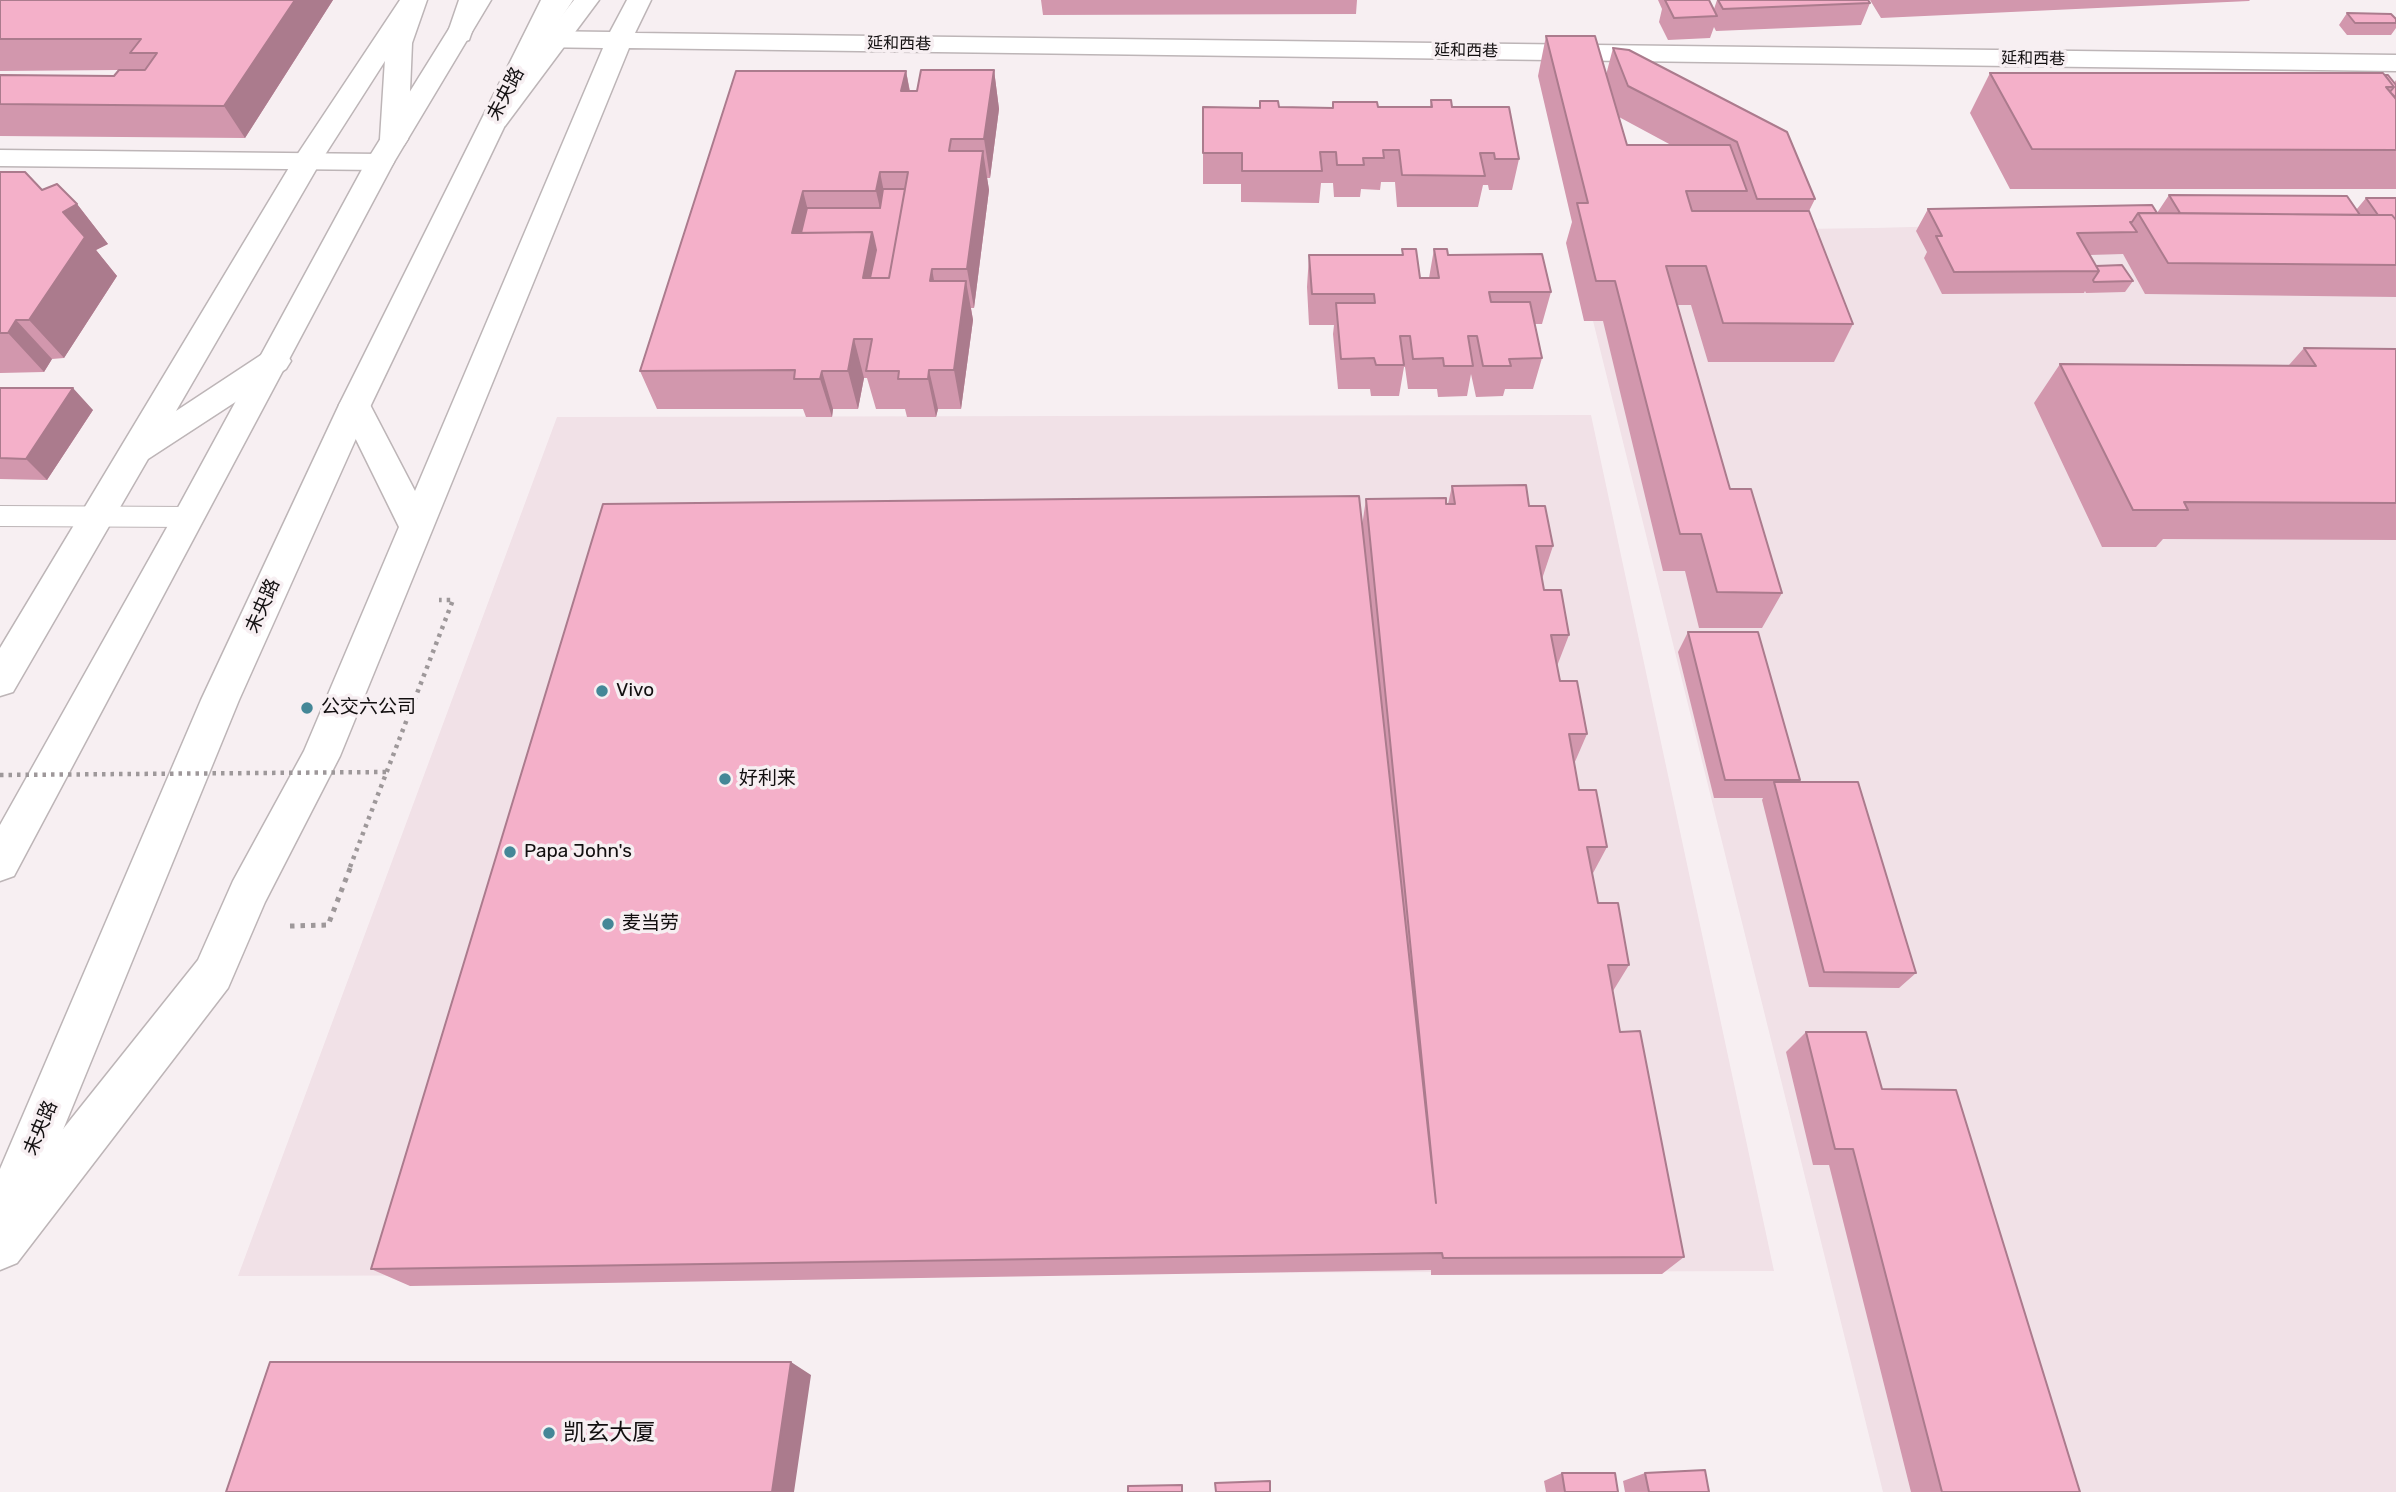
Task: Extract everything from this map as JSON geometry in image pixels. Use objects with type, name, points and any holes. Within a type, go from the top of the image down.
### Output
[{"type":"main road","points":[[387,150],[399,43],[413,0]]},
{"type":"main road","points":[[0,681],[307,161],[413,0]]},
{"type":"main road","points":[[460,35],[471,0]]},
{"type":"main road","points":[[0,863],[275,361],[387,150],[460,35],[479,0]]},
{"type":"main road","name":"未央路","points":[[0,1225],[220,700],[355,405],[488,130],[546,40],[553,0]]},
{"type":"main road","points":[[546,40],[562,0]]},
{"type":"main road","points":[[546,40],[587,0]]},
{"type":"main road","points":[[0,1246],[213,974],[248,894],[321,756],[619,40],[639,0]]},
{"type":"main road","name":"延和西巷","points":[[546,40],[2396,63]]},
{"type":"main road","points":[[0,158],[307,161],[387,150]]},
{"type":"main road","points":[[135,454],[275,361]]},
{"type":"main road","points":[[355,405],[416,527]]},
{"type":"lane","points":[[0,516],[190,517]]},
{"type":"path","points":[[328,925],[453,600]]},
{"type":"path","points":[[0,775],[387,772]]},
{"type":"shaded area","points":[[2396,214],[2396,1492],[1883,1492],[1571,232],[1874,228]]},
{"type":"shaded area","points":[[1591,415],[1774,1271],[238,1276],[557,417]]},
{"type":"building","points":[[0,0],[295,0],[224,106],[0,104],[0,75],[114,76],[119,70],[145,70],[157,53],[130,53],[141,39],[0,39]]},
{"type":"building","points":[[1665,0],[1709,0],[1717,16],[1674,18]]},
{"type":"building","points":[[1718,0],[1868,0],[1870,3],[1723,9]]},
{"type":"building","points":[[2347,13],[2391,14],[2396,23],[2355,23]]},
{"type":"building","points":[[1546,36],[1595,36],[1627,145],[1730,145],[1747,191],[1686,191],[1692,211],[1809,211],[1853,324],[1723,323],[1706,266],[1666,266],[1730,489],[1751,489],[1782,593],[1717,592],[1701,534],[1680,534],[1615,281],[1596,281],[1577,203],[1588,203]]},
{"type":"building","points":[[1613,48],[1629,50],[1787,132],[1815,199],[1757,199],[1737,142],[1628,86]]},
{"type":"building","points":[[921,70],[994,70],[984,139],[951,139],[949,151],[983,151],[967,269],[932,269],[930,281],[966,281],[954,370],[929,370],[928,379],[898,379],[899,371],[866,371],[872,339],[854,339],[848,371],[822,371],[820,379],[794,379],[795,370],[640,371],[736,71],[906,71],[901,91],[917,91]],"holes":[[[880,172],[908,172],[889,278],[863,278],[872,232],[792,233],[803,191],[876,191]]]},
{"type":"building","points":[[1990,73],[2383,73],[2394,87],[2386,87],[2396,99],[2396,150],[2032,149]]},
{"type":"building","points":[[2385,75],[2396,85],[2396,98],[2390,92],[2394,87]]},
{"type":"building","points":[[1431,100],[1451,100],[1452,107],[1509,107],[1519,159],[1495,159],[1494,153],[1480,153],[1485,176],[1402,175],[1399,150],[1383,150],[1384,158],[1363,158],[1364,165],[1337,165],[1336,152],[1320,152],[1322,171],[1242,171],[1242,153],[1203,153],[1203,107],[1260,108],[1260,101],[1278,101],[1279,107],[1333,108],[1333,102],[1377,102],[1378,107],[1432,107]]},
{"type":"building","points":[[0,172],[25,172],[42,190],[57,184],[77,204],[63,212],[85,237],[29,320],[16,320],[8,333],[0,333]]},
{"type":"building","points":[[883,189],[905,189],[889,278],[870,278],[876,250],[872,232],[801,233],[807,208],[880,208]]},
{"type":"building","points":[[2169,195],[2347,196],[2360,215],[2180,213]]},
{"type":"building","points":[[2366,198],[2396,198],[2396,220],[2392,215],[2378,215]]},
{"type":"building","points":[[2152,205],[2157,213],[2138,213],[2130,222],[2137,232],[2077,233],[2099,271],[1954,272],[1936,236],[1942,236],[1928,209]]},
{"type":"building","points":[[2138,213],[2392,215],[2396,220],[2396,265],[2168,263]]},
{"type":"building","points":[[1402,249],[1416,249],[1420,278],[1439,278],[1434,249],[1447,249],[1448,255],[1542,254],[1551,292],[1489,292],[1491,302],[1530,302],[1542,358],[1509,359],[1511,366],[1483,366],[1477,336],[1468,336],[1473,366],[1444,366],[1443,358],[1413,359],[1410,336],[1400,336],[1404,365],[1376,365],[1374,358],[1341,359],[1336,303],[1375,303],[1374,294],[1312,294],[1309,255],[1403,255]]},
{"type":"building","points":[[2122,265],[2133,281],[2094,282],[2099,271],[2096,266]]},
{"type":"building","points":[[2304,348],[2396,349],[2396,503],[2184,502],[2188,510],[2133,510],[2060,364],[2316,366]]},
{"type":"building","points":[[0,388],[73,388],[26,459],[0,458]]},
{"type":"building","points":[[1526,485],[1529,506],[1545,506],[1553,546],[1536,546],[1544,590],[1561,590],[1569,635],[1551,635],[1560,681],[1577,681],[1587,734],[1569,734],[1579,790],[1596,790],[1607,847],[1587,847],[1598,903],[1618,903],[1629,965],[1608,965],[1620,1032],[1640,1031],[1684,1257],[1443,1258],[1442,1253],[371,1269],[603,504],[1359,496],[1436,1203],[1366,499],[1446,498],[1446,504],[1455,504],[1452,486]]},
{"type":"building","points":[[1688,632],[1758,632],[1800,780],[1725,780]]},
{"type":"building","points":[[1774,782],[1858,782],[1916,973],[1824,972]]},
{"type":"building","points":[[1806,1032],[1866,1032],[1882,1089],[1956,1090],[2080,1492],[1942,1492],[1853,1149],[1835,1149]]},
{"type":"building","name":"凯玄大厦","points":[[270,1362],[791,1362],[772,1492],[226,1492]]},
{"type":"building","points":[[1705,1470],[1709,1492],[1649,1492],[1645,1473]]},
{"type":"building","points":[[1562,1473],[1615,1473],[1618,1492],[1565,1492]]},
{"type":"building","points":[[1270,1481],[1270,1492],[1216,1492],[1215,1483]]},
{"type":"building","points":[[1182,1485],[1182,1492],[1128,1492],[1128,1486]]},
{"type":"place","name":"Vivo","points":[[602,691]]},
{"type":"place","name":"公交六公司","points":[[307,708]]},
{"type":"place","name":"好利来","points":[[725,779]]},
{"type":"place","name":"Papa John's","points":[[510,852]]},
{"type":"place","name":"麦当劳","points":[[608,924]]},
{"type":"place","name":"凯玄大厦","points":[[549,1433]]}]
